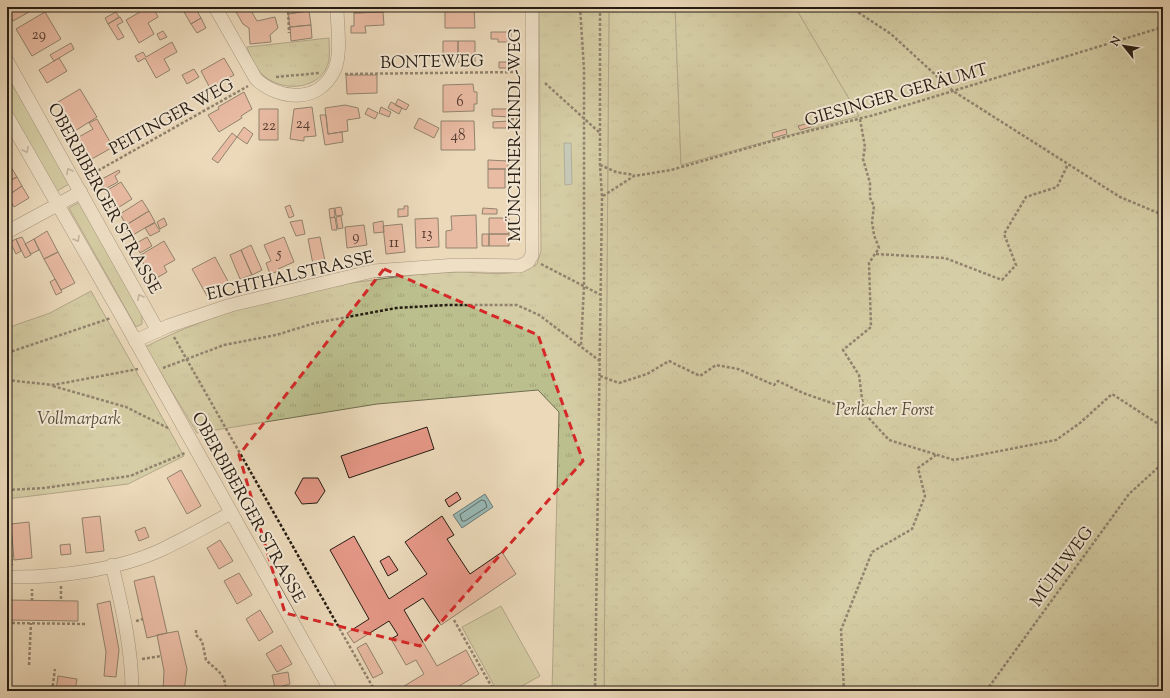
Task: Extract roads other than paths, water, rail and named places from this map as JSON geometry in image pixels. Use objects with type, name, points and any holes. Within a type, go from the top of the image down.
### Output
[{"type":"street","points":[[215,7],[256,79],[264,87],[278,94],[307,95],[319,88],[334,71],[338,58],[337,7]]},
{"type":"street","name":"MÜNCHNER-KINDL-WEG","points":[[529,260],[532,255],[532,7]]},
{"type":"street","name":"OBERBIBERGER STRASSE","points":[[7,62],[78,187],[163,328]]},
{"type":"street","name":"OBERBIBERGER STRASSE","points":[[7,116],[121,315],[331,691]]},
{"type":"street","points":[[7,232],[58,205],[78,187]]},
{"type":"street","name":"EICHTHALSTRASSE","points":[[163,328],[231,305],[373,271],[457,266],[520,266],[529,260]]},
{"type":"street","points":[[135,341],[163,328]]},
{"type":"street","points":[[10,577],[61,574],[112,565],[163,549],[231,513]]},
{"type":"street","points":[[112,565],[125,619],[131,662],[132,691]]},
{"type":"water","points":[[564,143],[571,143],[572,184],[565,185]]},
{"type":"water","points":[[485,494],[493,507],[462,528],[453,515]]},
{"type":"park label","name":"Perlacher Forst","points":[[885,409]]},
{"type":"park label","name":"Vollmarpark","points":[[79,418]]}]
